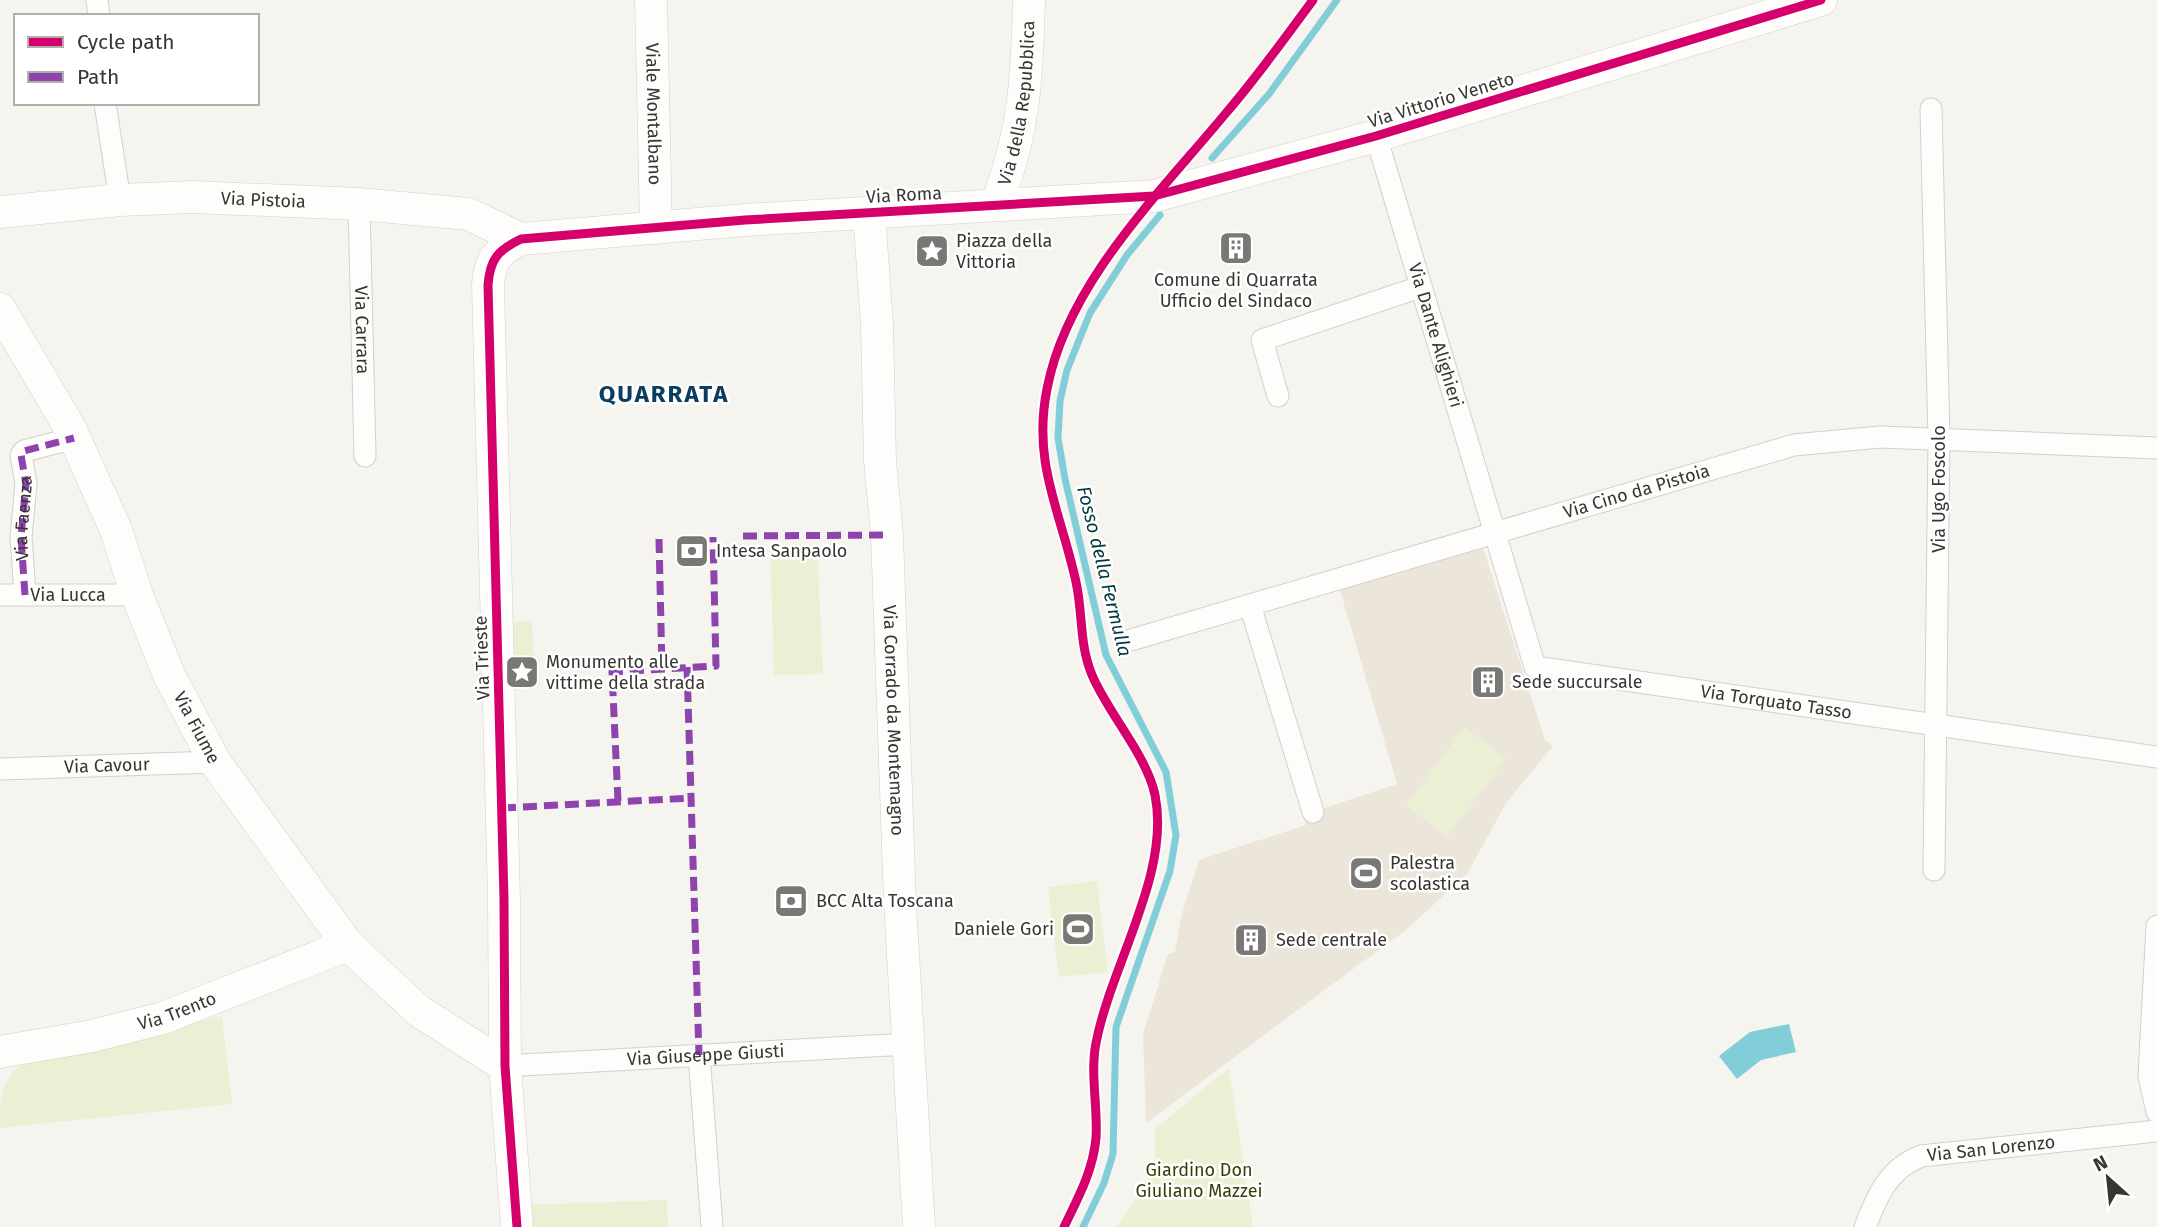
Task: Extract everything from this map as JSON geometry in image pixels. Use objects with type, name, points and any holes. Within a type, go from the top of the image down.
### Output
[{"type":"street","name":"Viale Montalbano","points":[[651,0],[656,228]]},
{"type":"street","name":"Via della Repubblica","points":[[996,205],[1016,149],[1027,88],[1029,0]]},
{"type":"street","name":"Via Vittorio Veneto","points":[[1154,196],[1376,136],[1736,13],[1821,0]]},
{"type":"street","points":[[105,105],[120,200]]},
{"type":"street","name":"Via Ugo Foscolo","points":[[1931,109],[1939,438],[1938,725],[1934,870]]},
{"type":"street","name":"Via Dante Alighieri","points":[[1376,136],[1494,534]]},
{"type":"street","name":"Via Roma","points":[[656,228],[1154,196]]},
{"type":"street","name":"Via Pistoia","points":[[0,212],[120,200],[193,197],[359,204],[468,214],[521,239]]},
{"type":"street","name":"Via Carrara","points":[[359,204],[365,456]]},
{"type":"street","name":"Via Corrado da Montemagno","points":[[869,213],[877,325],[880,460],[887,535],[900,903],[919,1227]]},
{"type":"street","points":[[521,239],[656,228]]},
{"type":"street","name":"Via Trieste","points":[[517,1227],[505,1066],[504,899],[488,285],[489,270],[496,255],[521,239]]},
{"type":"street","points":[[1278,396],[1262,340],[1420,287]]},
{"type":"street","name":"Via Fiume","points":[[0,309],[74,438],[116,530],[137,595],[170,675],[215,762],[348,945],[419,1011],[505,1066]]},
{"type":"street","name":"Via Faenza","points":[[25,595],[21,537],[26,484],[21,455],[24,451],[74,438]]},
{"type":"street","name":"Via Cino da Pistoia","points":[[1131,640],[1794,444],[1880,438],[1939,438],[2157,448]]},
{"type":"street","name":"Via Torquato Tasso","points":[[1494,534],[1535,667],[2157,757]]},
{"type":"street","name":"Via Lucca","points":[[0,595],[137,595]]},
{"type":"street","points":[[1250,605],[1313,812]]},
{"type":"street","name":"Via Cavour","points":[[0,769],[215,762]]},
{"type":"street","points":[[2157,926],[2156,989],[2149,1076],[2157,1112]]},
{"type":"street","name":"Via Trento","points":[[0,1052],[92,1036],[163,1018],[348,945]]},
{"type":"street","name":"Via Giuseppe Giusti","points":[[505,1066],[908,1044]]},
{"type":"street","points":[[699,1055],[712,1227]]},
{"type":"street","name":"Via San Lorenzo","points":[[1865,1227],[1890,1176],[1903,1163],[1921,1157],[2157,1131]]},
{"type":"shaded area","points":[[1482,545],[1545,740],[1553,746],[1506,803],[1467,874],[1407,929],[1146,1123],[1143,1034],[1168,954],[1175,952],[1181,917],[1199,860],[1306,825],[1303,815],[1397,784],[1339,587]]},
{"type":"green space","points":[[817,544],[823,674],[774,675],[770,545]]},
{"type":"green space","points":[[532,621],[535,688],[512,690],[509,622]]},
{"type":"green space","points":[[1465,727],[1506,759],[1447,837],[1406,805]]},
{"type":"green space","name":"Daniele Gori","points":[[1097,881],[1108,972],[1059,977],[1048,887]]},
{"type":"green space","points":[[222,1016],[232,1104],[0,1128],[3,1091],[15,1070],[23,1063]]},
{"type":"green space","name":"Giardino Don Giuliano Mazzei","points":[[1229,1068],[1253,1227],[1117,1227],[1155,1170],[1155,1129]]},
{"type":"green space","points":[[667,1200],[668,1227],[522,1227],[521,1205]]},
{"type":"water","points":[[1789,1024],[1796,1052],[1761,1060],[1737,1079],[1719,1056],[1750,1032]]},
{"type":"waterway","name":"Fosso della Fermulla","points":[[1212,158],[1269,94],[1337,0]]},
{"type":"waterway","name":"Fosso della Fermulla","points":[[1083,1227],[1104,1183],[1113,1154],[1116,1027],[1170,871],[1176,835],[1166,772],[1106,655],[1065,479],[1058,438],[1060,401],[1067,370],[1090,313],[1127,255],[1160,215]]},
{"type":"marked path","points":[[25,595],[21,537],[26,484],[21,455],[24,451],[74,438]]},
{"type":"marked path","points":[[743,536],[887,535]]},
{"type":"marked path","points":[[618,801],[612,672],[716,666],[713,537]]},
{"type":"marked path","points":[[659,539],[662,669]]},
{"type":"marked path","points":[[687,667],[699,1055]]},
{"type":"marked path","points":[[502,808],[691,798]]},
{"type":"cycle path","points":[[1064,1227],[1092,1162],[1096,1138],[1096,1043],[1103,1013],[1147,887],[1155,856],[1158,825],[1151,780],[1099,689],[1088,663],[1076,582],[1046,465],[1043,416],[1047,389],[1058,350],[1074,312],[1095,276],[1119,241],[1249,86],[1313,0]]},
{"type":"cycle path","points":[[517,1227],[505,1066],[504,899],[488,285],[493,262],[506,247],[521,239],[745,220],[1154,196],[1376,136],[1821,0]]},
{"type":"place","name":"Comune di Quarrata Ufficio del Sindaco","points":[[1236,248]]},
{"type":"place","name":"Piazza della Vittoria","points":[[932,251]]},
{"type":"place","name":"Intesa Sanpaolo","points":[[692,551]]},
{"type":"place","name":"Monumento alle vittime della strada","points":[[522,672]]},
{"type":"place","name":"Sede succursale","points":[[1488,682]]},
{"type":"place","name":"Palestra scolastica","points":[[1366,873]]},
{"type":"place","name":"BCC Alta Toscana","points":[[791,901]]},
{"type":"place","name":"Daniele Gori","points":[[1078,929]]},
{"type":"place","name":"Sede centrale","points":[[1251,940]]},
{"type":"district","name":"QUARRATA","points":[[664,394]]}]
